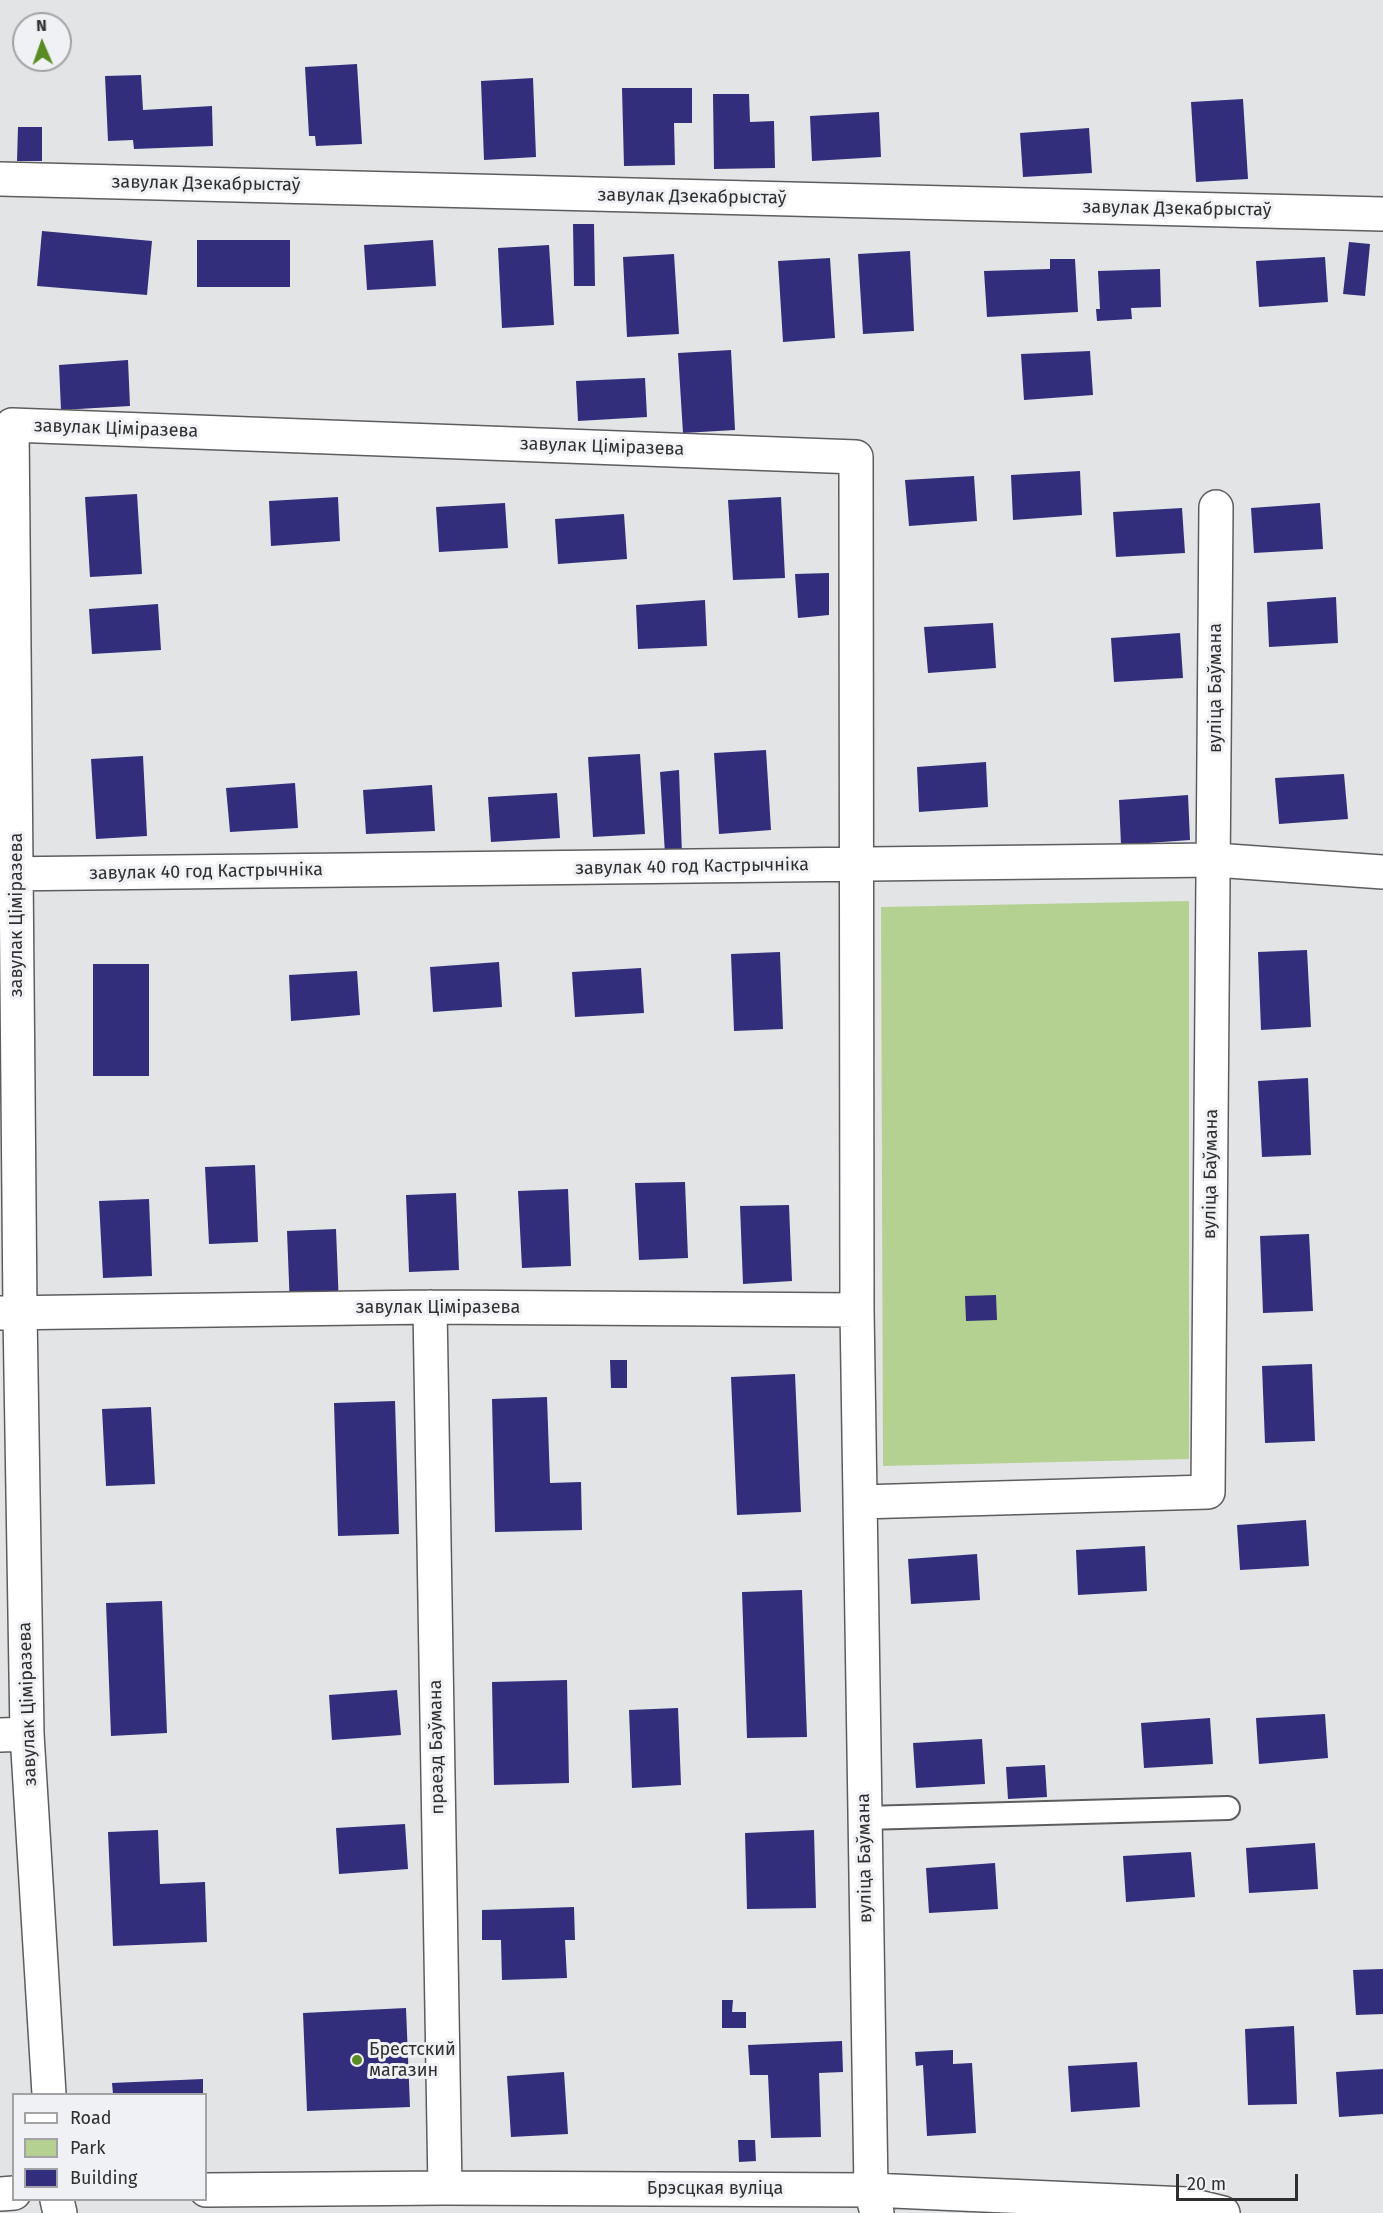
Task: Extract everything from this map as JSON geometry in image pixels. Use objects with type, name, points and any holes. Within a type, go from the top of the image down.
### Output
[{"type":"street","name":"завулак Дзекабрыстаў","points":[[0,179],[1383,214]]},
{"type":"street","name":"завулак Ціміразева","points":[[49,2093],[14,1735],[8,874],[12,425],[856,457]]},
{"type":"street","name":"вуліца Баўмана","points":[[856,457],[856,1310],[864,1818],[874,2201]]},
{"type":"street","name":"вуліца Баўмана","points":[[860,1502],[1208,1492],[1215,860],[1216,507]]},
{"type":"street","name":"завулак 40 год Кастрычніка","points":[[8,874],[1215,860],[1383,872]]},
{"type":"street","name":"завулак Ціміразева","points":[[10,1313],[430,1307],[856,1310]]},
{"type":"street","name":"праезд Баўмана","points":[[430,1307],[445,2188]]},
{"type":"street","name":"Брэсцкая вуліца","points":[[207,2190],[445,2188],[874,2201],[1186,2204],[1223,2213]]},
{"type":"lane","points":[[864,1818],[1228,1808]]},
{"type":"green space","points":[[1189,901],[1189,1459],[883,1466],[881,907]]},
{"type":"building","points":[[357,64],[362,144],[316,146],[315,136],[309,136],[305,67]]},
{"type":"building","points":[[141,75],[143,110],[212,106],[213,146],[134,149],[133,140],[108,141],[105,76]]},
{"type":"building","points":[[533,78],[536,157],[484,160],[481,81]]},
{"type":"building","points":[[622,88],[692,88],[692,123],[674,123],[675,165],[624,166]]},
{"type":"building","points":[[713,94],[749,94],[750,122],[774,121],[775,168],[714,169]]},
{"type":"building","points":[[1243,99],[1248,179],[1196,182],[1191,102]]},
{"type":"building","points":[[879,112],[881,157],[812,161],[810,116]]},
{"type":"building","points":[[18,127],[42,127],[42,161],[17,161]]},
{"type":"building","points":[[1089,128],[1092,173],[1023,177],[1020,133]]},
{"type":"building","points":[[573,224],[594,224],[595,286],[574,286]]},
{"type":"building","points":[[42,231],[152,241],[147,295],[37,286]]},
{"type":"building","points":[[197,240],[290,240],[290,287],[197,287]]},
{"type":"building","points":[[433,240],[436,286],[367,290],[364,245]]},
{"type":"building","points":[[1349,242],[1370,244],[1365,296],[1343,294]]},
{"type":"building","points":[[549,245],[554,325],[502,328],[498,248]]},
{"type":"building","points":[[910,251],[914,331],[863,334],[858,254]]},
{"type":"building","points":[[674,254],[679,334],[627,337],[623,257]]},
{"type":"building","points":[[1325,257],[1328,302],[1259,307],[1256,261]]},
{"type":"building","points":[[830,258],[835,338],[783,342],[778,261]]},
{"type":"building","points":[[1050,259],[1075,259],[1078,312],[987,317],[984,271],[1050,269]]},
{"type":"building","points":[[1160,269],[1161,307],[1131,308],[1132,319],[1097,321],[1096,309],[1100,309],[1098,271]]},
{"type":"building","points":[[731,350],[735,430],[683,433],[678,353]]},
{"type":"building","points":[[1090,351],[1093,395],[1024,400],[1021,354]]},
{"type":"building","points":[[128,360],[130,406],[61,410],[59,365]]},
{"type":"building","points":[[645,378],[647,417],[578,421],[576,381]]},
{"type":"building","points":[[1080,471],[1082,515],[1013,520],[1011,475]]},
{"type":"building","points":[[974,476],[977,521],[909,526],[905,480]]},
{"type":"building","points":[[137,494],[142,574],[90,577],[85,497]]},
{"type":"building","points":[[338,497],[340,541],[271,546],[269,501]]},
{"type":"building","points":[[781,497],[785,578],[733,580],[728,500]]},
{"type":"building","points":[[505,503],[508,548],[439,552],[436,507]]},
{"type":"building","points":[[1320,503],[1323,549],[1254,553],[1251,508]]},
{"type":"building","points":[[1182,508],[1185,553],[1116,557],[1113,512]]},
{"type":"building","points":[[624,514],[627,559],[558,564],[555,519]]},
{"type":"building","points":[[829,573],[829,615],[798,618],[795,574]]},
{"type":"building","points":[[1336,597],[1338,643],[1269,647],[1267,602]]},
{"type":"building","points":[[705,600],[707,646],[638,649],[636,605]]},
{"type":"building","points":[[158,604],[161,650],[92,654],[89,609]]},
{"type":"building","points":[[993,623],[996,668],[928,673],[924,627]]},
{"type":"building","points":[[1180,633],[1183,678],[1114,682],[1111,638]]},
{"type":"building","points":[[766,750],[771,830],[719,834],[714,753]]},
{"type":"building","points":[[640,754],[645,834],[593,837],[588,757]]},
{"type":"building","points":[[143,756],[147,836],[96,839],[91,759]]},
{"type":"building","points":[[986,762],[988,807],[919,812],[917,767]]},
{"type":"building","points":[[679,770],[682,855],[665,854],[660,772]]},
{"type":"building","points":[[1344,774],[1348,819],[1279,824],[1275,778]]},
{"type":"building","points":[[295,783],[298,828],[230,832],[226,788]]},
{"type":"building","points":[[432,785],[435,831],[366,834],[363,790]]},
{"type":"building","points":[[557,793],[560,838],[491,842],[488,797]]},
{"type":"building","points":[[1188,795],[1190,840],[1121,845],[1119,800]]},
{"type":"building","points":[[1307,950],[1311,1027],[1261,1030],[1258,952]]},
{"type":"building","points":[[780,952],[783,1029],[734,1031],[731,954]]},
{"type":"building","points":[[499,962],[502,1007],[433,1012],[430,967]]},
{"type":"building","points":[[93,964],[149,964],[149,1076],[93,1076]]},
{"type":"building","points":[[641,968],[644,1013],[575,1017],[572,972]]},
{"type":"building","points":[[357,971],[360,1015],[291,1021],[289,975]]},
{"type":"building","points":[[1308,1078],[1311,1155],[1262,1157],[1258,1081]]},
{"type":"building","points":[[255,1165],[258,1242],[209,1244],[205,1167]]},
{"type":"building","points":[[685,1182],[688,1258],[639,1260],[635,1183]]},
{"type":"building","points":[[568,1189],[571,1266],[522,1268],[518,1191]]},
{"type":"building","points":[[456,1193],[459,1270],[409,1272],[406,1195]]},
{"type":"building","points":[[149,1199],[152,1276],[103,1278],[99,1201]]},
{"type":"building","points":[[789,1205],[792,1281],[743,1284],[740,1206]]},
{"type":"building","points":[[336,1229],[339,1306],[290,1308],[287,1231]]},
{"type":"building","points":[[1309,1234],[1313,1311],[1263,1313],[1260,1236]]},
{"type":"building","points":[[996,1295],[997,1320],[966,1321],[965,1296]]},
{"type":"building","points":[[610,1360],[627,1360],[627,1388],[611,1388]]},
{"type":"building","points":[[1312,1364],[1315,1441],[1265,1443],[1262,1366]]},
{"type":"building","points":[[795,1374],[801,1512],[737,1515],[731,1377]]},
{"type":"building","points":[[547,1397],[550,1483],[581,1482],[582,1530],[495,1532],[492,1399]]},
{"type":"building","points":[[395,1401],[399,1534],[338,1536],[334,1403]]},
{"type":"building","points":[[151,1407],[155,1484],[106,1486],[102,1409]]},
{"type":"building","points":[[1306,1520],[1309,1566],[1240,1570],[1237,1525]]},
{"type":"building","points":[[1145,1546],[1147,1591],[1078,1595],[1076,1550]]},
{"type":"building","points":[[977,1554],[980,1600],[911,1604],[908,1559]]},
{"type":"building","points":[[802,1590],[807,1737],[747,1738],[742,1592]]},
{"type":"building","points":[[162,1601],[167,1733],[111,1736],[106,1603]]},
{"type":"building","points":[[567,1680],[569,1783],[494,1785],[492,1682]]},
{"type":"building","points":[[397,1690],[401,1735],[332,1740],[329,1695]]},
{"type":"building","points":[[678,1708],[681,1785],[632,1788],[629,1710]]},
{"type":"building","points":[[1325,1714],[1328,1758],[1259,1764],[1256,1718]]},
{"type":"building","points":[[1210,1718],[1213,1764],[1144,1768],[1141,1723]]},
{"type":"building","points":[[982,1739],[985,1784],[916,1788],[913,1743]]},
{"type":"building","points":[[1045,1765],[1047,1797],[1008,1799],[1006,1767]]},
{"type":"building","points":[[405,1824],[408,1869],[339,1874],[336,1828]]},
{"type":"building","points":[[158,1830],[160,1884],[205,1882],[207,1942],[113,1946],[108,1832]]},
{"type":"building","points":[[814,1830],[816,1908],[747,1909],[745,1833]]},
{"type":"building","points":[[1315,1843],[1318,1889],[1249,1893],[1246,1848]]},
{"type":"building","points":[[1191,1852],[1195,1897],[1126,1902],[1123,1856]]},
{"type":"building","points":[[995,1863],[998,1909],[929,1913],[926,1868]]},
{"type":"building","points":[[574,1907],[575,1940],[565,1940],[567,1978],[502,1980],[501,1940],[482,1940],[482,1910]]},
{"type":"building","points":[[1383,1969],[1383,2014],[1356,2015],[1353,1970]]},
{"type":"building","points":[[722,2000],[733,2000],[732,2012],[746,2012],[746,2028],[722,2028]]},
{"type":"building","name":"Брестский магазин","points":[[406,2008],[410,2107],[307,2111],[303,2013]]},
{"type":"building","points":[[1294,2026],[1297,2104],[1248,2105],[1245,2029]]},
{"type":"building","points":[[842,2041],[843,2072],[819,2073],[821,2137],[771,2138],[768,2075],[750,2075],[748,2045]]},
{"type":"building","points":[[953,2050],[953,2064],[972,2063],[976,2133],[927,2136],[923,2065],[916,2066],[915,2052]]},
{"type":"building","points":[[1137,2062],[1140,2107],[1071,2112],[1068,2066]]},
{"type":"building","points":[[1383,2069],[1383,2114],[1339,2117],[1336,2072]]},
{"type":"building","points":[[564,2072],[568,2134],[511,2137],[507,2076]]},
{"type":"building","points":[[203,2079],[203,2093],[113,2093],[112,2083]]},
{"type":"building","points":[[738,2140],[755,2140],[756,2161],[739,2162]]},
{"type":"place","name":"Брестский магазин","points":[[357,2060]]}]
